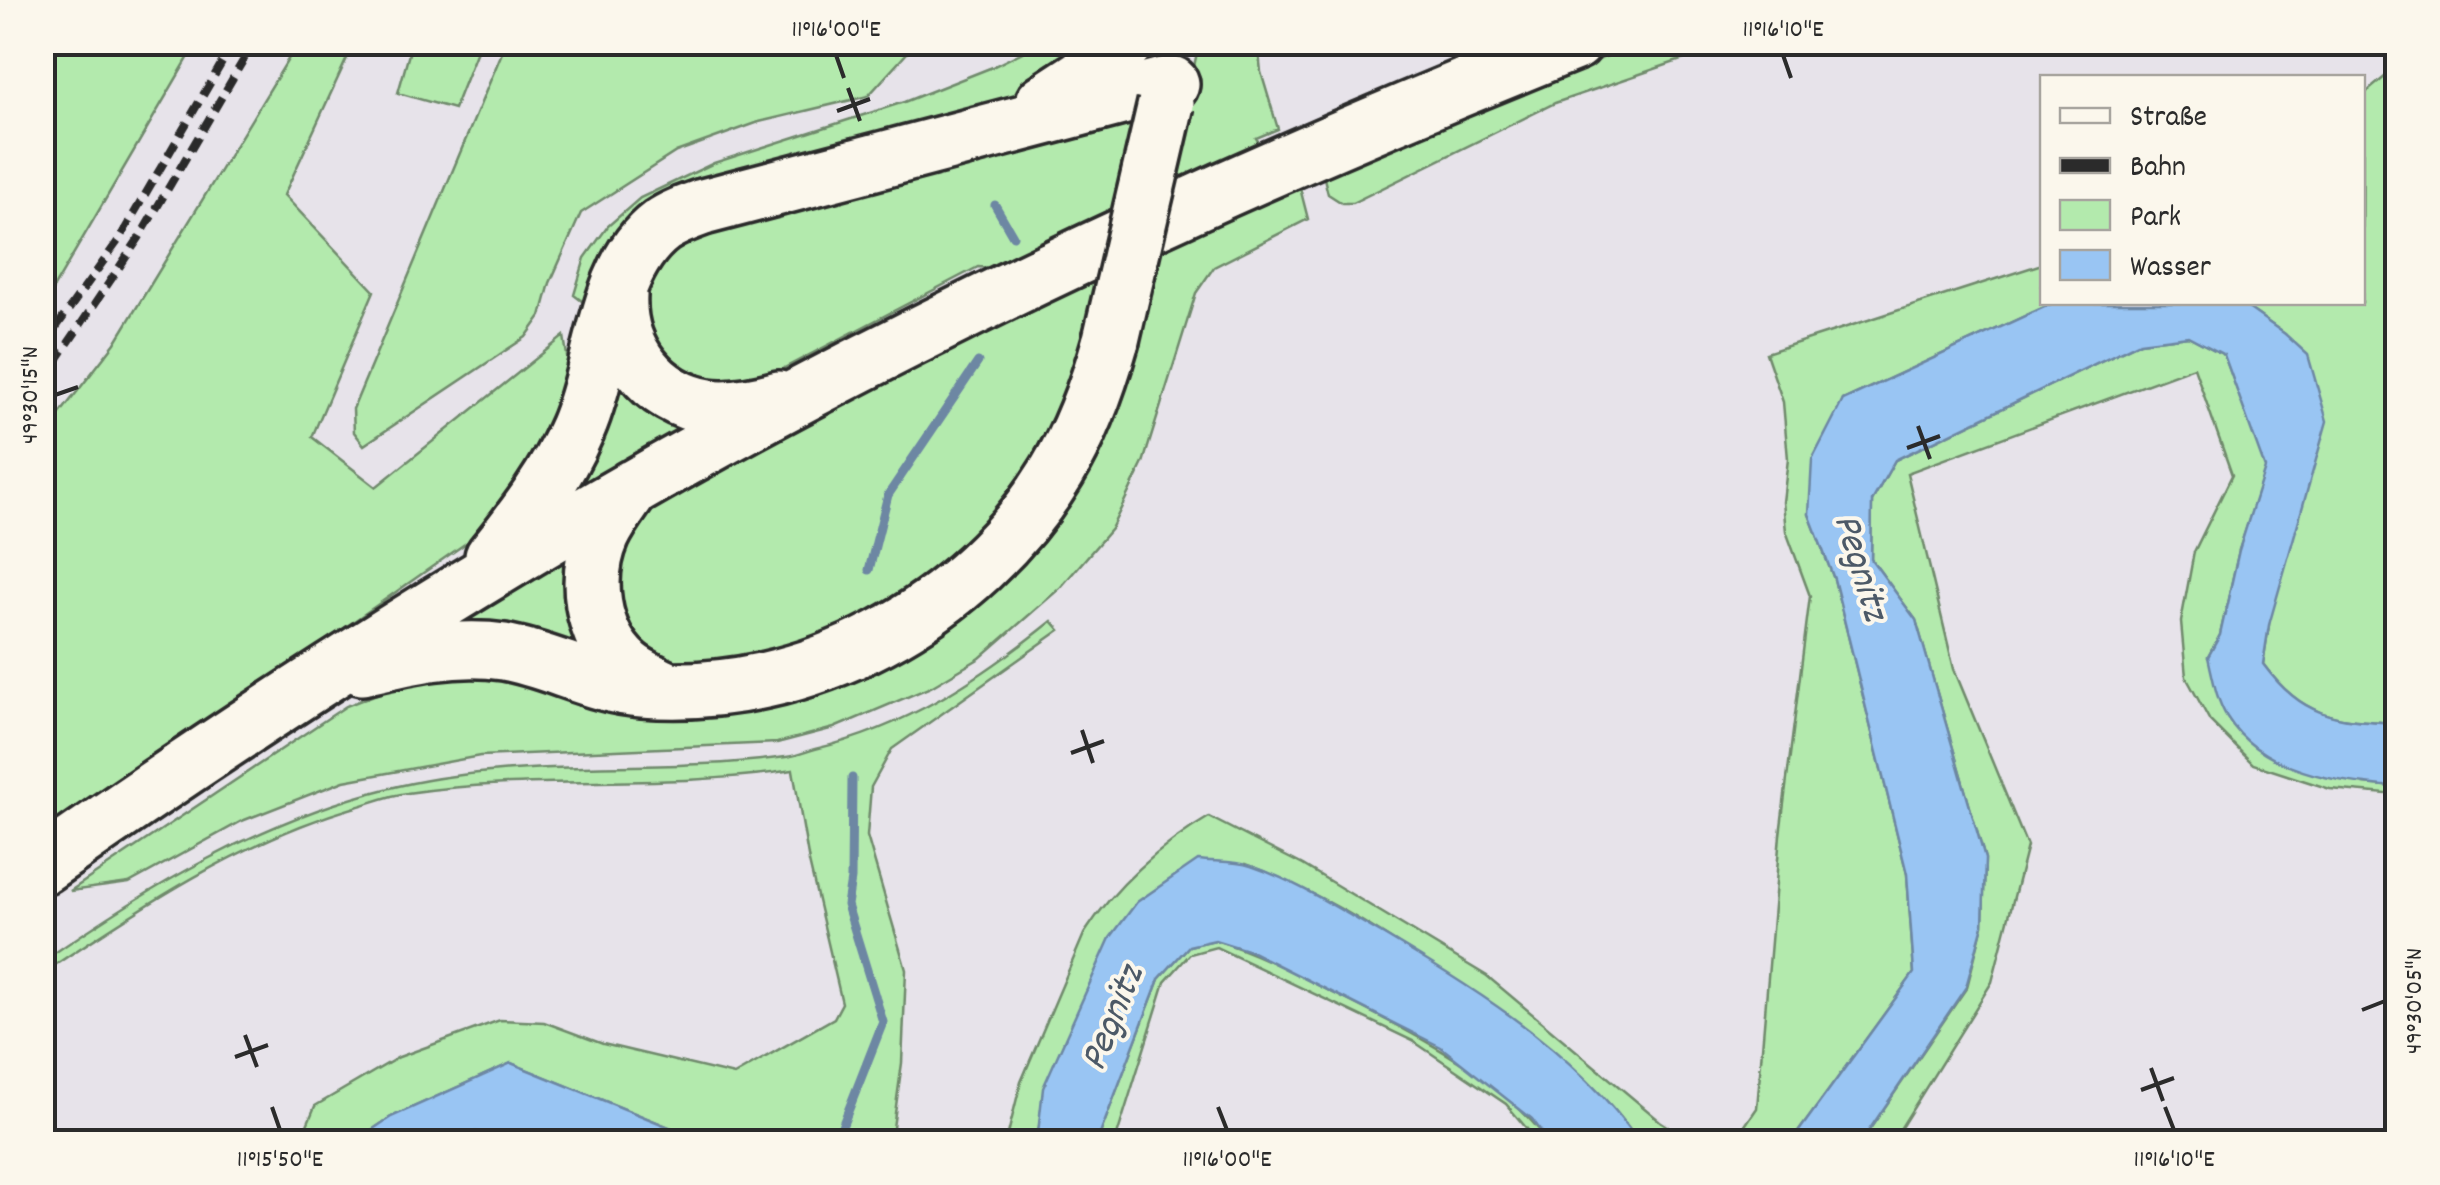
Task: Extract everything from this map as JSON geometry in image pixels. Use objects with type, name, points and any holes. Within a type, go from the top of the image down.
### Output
[{"type":"main road","points":[[988,132],[1068,88],[1126,42]]},
{"type":"main road","points":[[42,866],[320,677],[632,488],[806,393],[1056,266],[1260,172],[1575,42]]},
{"type":"main road","points":[[320,677],[405,657],[473,650],[520,656],[612,685],[669,690],[740,684],[810,668],[907,623],[965,581],[1016,530],[1057,472],[1089,408],[1111,340],[1172,77],[988,132],[682,215],[662,225],[645,241],[624,272],[590,393],[565,455],[526,516],[472,583]]},
{"type":"main road","points":[[619,288],[618,312],[632,357],[666,391],[687,402],[711,407],[735,407],[806,393]]},
{"type":"main road","points":[[632,488],[603,532],[592,574],[592,594],[600,625],[614,652],[637,674],[669,690]]},
{"type":"green space","points":[[898,42],[907,53],[868,96],[759,122],[676,152],[581,213],[550,283],[541,316],[526,337],[364,445],[354,432],[353,409],[506,43]]},
{"type":"green space","points":[[42,43],[197,43],[43,306]]},
{"type":"green space","points":[[298,43],[354,43],[284,195],[374,291],[312,437],[376,487],[564,336],[573,395],[526,490],[469,541],[43,838],[42,437],[115,343]]},
{"type":"green space","points":[[412,43],[480,43],[454,109],[398,93]]},
{"type":"green space","points":[[1041,43],[1090,43],[1053,74],[994,107],[653,205],[602,256],[587,305],[574,295],[585,258],[608,226],[640,198],[714,163],[904,102]]},
{"type":"green space","points":[[1199,43],[1258,43],[1261,72],[1278,129],[1256,138],[1260,144],[1169,184]]},
{"type":"green space","points":[[1639,43],[1731,43],[1555,103],[1352,203],[1342,203],[1328,194],[1323,174]]},
{"type":"green space","points":[[2392,71],[2398,81],[2397,723],[2321,713],[2292,696],[2263,664],[2269,625],[2285,334],[2244,305],[2365,305],[2365,93]]},
{"type":"green space","points":[[1141,104],[1117,215],[997,268],[978,267],[746,388],[668,379],[639,300],[653,265],[683,238]]},
{"type":"green space","points":[[1299,184],[1308,219],[1214,267],[1196,293],[1143,463],[1111,529],[1060,588],[980,658],[931,687],[834,728],[777,743],[480,756],[344,781],[242,821],[129,883],[70,891],[346,706],[417,678],[470,670],[578,695],[938,627],[1155,246]]},
{"type":"green space","points":[[2040,265],[2040,305],[2049,305],[1843,400],[1809,514],[1834,579],[1907,874],[1914,973],[1791,1142],[1708,1142],[1744,1127],[1757,1108],[1780,835],[1810,596],[1786,531],[1783,502],[1788,459],[1783,402],[1766,353]]},
{"type":"green space","points":[[1103,267],[1082,350],[1049,441],[992,521],[927,585],[855,631],[716,672],[650,661],[606,611],[615,543],[646,510]]},
{"type":"green space","points":[[2188,336],[2224,355],[2266,468],[2239,550],[2220,635],[2208,657],[2364,784],[2397,787],[2397,795],[2330,789],[2253,764],[2210,721],[2186,677],[2181,622],[2194,552],[2232,475],[2194,367],[1907,473],[1954,669],[2027,846],[1992,982],[1892,1142],[1861,1142],[1967,987],[1983,925],[1985,859],[1916,620],[1871,559],[1872,501],[1895,460],[2140,342]]},
{"type":"green space","points":[[607,362],[700,427],[549,518]]},
{"type":"green space","points":[[570,550],[597,653],[436,629]]},
{"type":"green space","points":[[1052,621],[1060,630],[892,749],[871,787],[867,836],[906,970],[902,1063],[891,1142],[706,1142],[511,1063],[391,1117],[354,1142],[300,1142],[315,1106],[399,1057],[500,1020],[544,1022],[603,1044],[734,1075],[834,1018],[842,1003],[809,862],[793,770],[697,779],[455,787],[388,797],[314,821],[233,857],[155,900],[43,973],[43,961],[165,883],[250,838],[340,802],[386,789],[485,772],[686,765],[793,756],[848,740],[911,714],[970,681]]},
{"type":"green space","points":[[1209,817],[1303,865],[1487,976],[1660,1121],[1692,1142],[1639,1142],[1597,1090],[1519,1025],[1344,910],[1246,864],[1044,1088],[1037,1142],[1006,1142],[1021,1082],[1084,934],[1140,868]]},
{"type":"green space","points":[[1215,940],[1291,972],[1451,1056],[1504,1095],[1549,1142],[1538,1142],[1506,1104],[1413,1041],[1216,947],[1190,954],[1165,982],[1115,1142],[1097,1142],[1159,979],[1189,946]]},
{"type":"water","name":"Pegnitz","points":[[2049,305],[2244,305],[2308,355],[2327,421],[2269,625],[2263,664],[2292,696],[2322,713],[2397,723],[2397,787],[2327,778],[2280,762],[2242,736],[2220,703],[2208,657],[2220,635],[2239,550],[2265,468],[2224,355],[2188,336],[2140,342],[1895,460],[1872,501],[1871,559],[1916,620],[1985,859],[1983,925],[1966,987],[1861,1142],[1791,1142],[1914,973],[1907,874],[1834,579],[1809,514],[1812,460],[1843,400]]},
{"type":"water","name":"Pegnitz","points":[[1198,860],[1245,864],[1279,877],[1436,966],[1549,1046],[1613,1108],[1639,1142],[1549,1142],[1532,1119],[1441,1047],[1250,951],[1215,940],[1189,946],[1159,979],[1097,1142],[1037,1142],[1043,1088],[1110,938],[1137,902]]},
{"type":"water","points":[[511,1063],[706,1142],[538,1142],[517,1134],[475,1132],[442,1142],[354,1142],[391,1117]]},
{"type":"waterway","points":[[995,205],[1013,236]]},
{"type":"waterway","points":[[869,570],[888,495],[978,362]]},
{"type":"waterway","points":[[836,1142],[883,1022],[847,905],[852,778]]},
{"type":"railway","points":[[42,347],[118,241],[234,42]]},
{"type":"railway","points":[[42,382],[139,238],[254,42]]}]
